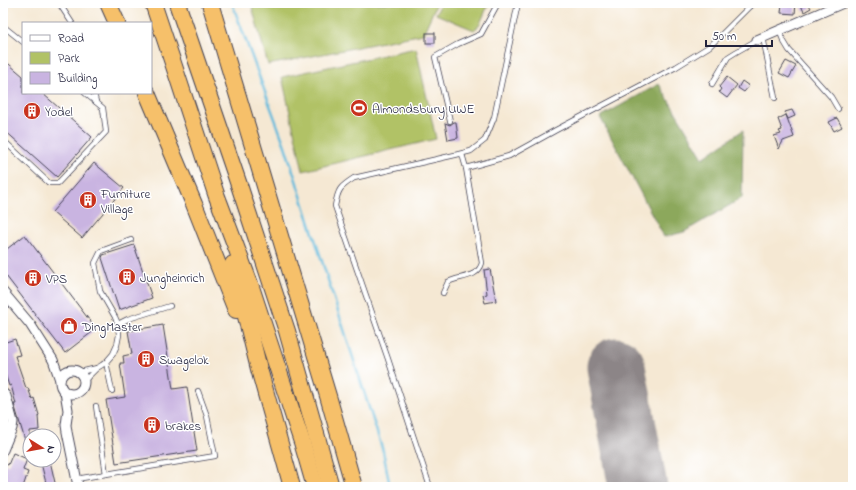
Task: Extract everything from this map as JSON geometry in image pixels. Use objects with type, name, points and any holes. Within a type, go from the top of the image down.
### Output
[{"type":"highway","points":[[108,3],[117,22]]},
{"type":"highway","points":[[152,3],[216,194],[250,284],[302,442],[315,487]]},
{"type":"highway","points":[[176,3],[239,185],[286,331],[332,487]]},
{"type":"highway","points":[[210,3],[354,487]]},
{"type":"highway","points":[[147,94],[194,204],[259,369]]},
{"type":"highway","points":[[239,185],[328,396]]},
{"type":"highway","points":[[216,194],[259,369],[292,487]]},
{"type":"street","points":[[760,38],[843,3]]},
{"type":"street","points":[[3,292],[30,324],[53,360],[61,387],[70,393],[77,393],[82,388],[82,377],[73,369],[65,371],[60,380]]},
{"type":"street","points":[[53,360],[65,371]]},
{"type":"street","points":[[3,393],[6,396],[13,422],[3,450]]},
{"type":"street","points":[[70,393],[66,425],[77,482]]},
{"type":"lane","points":[[59,3],[71,22]]},
{"type":"lane","points":[[450,121],[435,57],[458,44],[481,34],[498,3]]},
{"type":"lane","points":[[430,487],[335,206],[337,194],[344,185],[354,178],[462,154],[471,151],[485,140],[494,118],[518,3]]},
{"type":"lane","points":[[466,168],[509,156],[676,67],[710,46],[755,3]]},
{"type":"lane","points":[[3,26],[22,41]]},
{"type":"lane","points":[[779,30],[789,50],[830,97],[838,109]]},
{"type":"lane","points":[[712,84],[728,57],[760,38],[775,98]]},
{"type":"lane","points":[[3,140],[49,183],[58,183],[106,132],[103,108],[86,94]]},
{"type":"lane","points":[[94,94],[96,102]]},
{"type":"lane","points":[[444,293],[448,282],[473,274],[481,267],[482,263],[466,168],[462,154]]},
{"type":"lane","points":[[82,377],[106,362],[113,354],[119,335],[118,324],[100,290],[94,263],[101,251],[131,240]]},
{"type":"lane","points":[[118,324],[170,306]]},
{"type":"lane","points":[[106,362],[112,391]]},
{"type":"lane","points":[[82,377],[97,368]]},
{"type":"lane","points":[[77,482],[106,474],[215,456],[207,416],[198,391]]},
{"type":"lane","points":[[96,406],[106,474]]},
{"type":"green space","points":[[251,3],[437,3],[423,34],[268,65]]},
{"type":"green space","points":[[441,3],[489,3],[479,26],[474,30],[436,14]]},
{"type":"green space","name":"Almondsbury UWE","points":[[416,48],[436,139],[303,171],[282,77]]},
{"type":"green space","points":[[659,84],[703,158],[743,130],[742,198],[684,232],[664,237],[600,117]]},
{"type":"building","points":[[782,3],[796,3],[795,14],[781,13]]},
{"type":"building","points":[[800,3],[808,3],[811,8],[804,12]]},
{"type":"building","points":[[426,33],[435,33],[435,43],[426,43]]},
{"type":"building","name":"Yodel","points":[[3,59],[22,75],[22,94],[43,94],[92,137],[57,177],[3,129]]},
{"type":"building","points":[[786,61],[796,66],[789,78],[779,73]]},
{"type":"building","points":[[727,77],[737,85],[727,98],[719,92],[721,89],[719,87]]},
{"type":"building","points":[[742,81],[749,86],[744,92],[738,88]]},
{"type":"building","points":[[792,110],[795,116],[788,119],[785,112]]},
{"type":"building","points":[[786,115],[794,137],[783,141],[779,149],[774,136],[781,134],[779,131],[782,130],[778,119]]},
{"type":"building","points":[[837,118],[842,127],[834,131],[829,122]]},
{"type":"building","points":[[456,122],[458,138],[448,140],[445,123],[450,125]]},
{"type":"building","name":"Furniture Village","points":[[94,163],[124,188],[82,238],[52,212]]},
{"type":"building","points":[[25,235],[96,329],[65,353],[3,272],[3,252]]},
{"type":"building","name":"Jungheinrich","points":[[134,245],[152,298],[119,310],[102,258],[103,255]]},
{"type":"building","points":[[490,269],[496,301],[485,303],[483,295],[487,294],[484,270]]},
{"type":"building","name":"brakes","points":[[163,325],[173,389],[187,387],[197,451],[116,463],[106,400],[125,397],[120,363],[124,363],[123,356],[132,354],[128,331]]},
{"type":"building","points":[[15,339],[20,355],[15,356],[26,388],[28,388],[32,399],[34,398],[39,415],[39,428],[22,428],[22,430],[14,404],[16,404],[11,385],[9,386],[3,367],[3,343]]},
{"type":"building","points":[[13,453],[22,457],[22,468],[28,472],[23,487],[8,487],[3,485],[3,463],[8,465]]},
{"type":"building","points":[[42,468],[52,468],[56,487],[47,487]]},
{"type":"waterway","points":[[232,3],[285,146],[383,451],[390,487]]},
{"type":"runway","points":[[616,367],[638,487]]},
{"type":"place","name":"Almondsbury UWE","points":[[359,108]]},
{"type":"place","name":"Yodel","points":[[32,111]]},
{"type":"place","name":"Furniture Village","points":[[88,200]]},
{"type":"place","name":"Jungheinrich","points":[[127,277]]},
{"type":"place","name":"VPS","points":[[33,278]]},
{"type":"place","name":"DingMaster","points":[[69,326]]},
{"type":"place","name":"Swagelok","points":[[146,359]]},
{"type":"place","name":"brakes","points":[[152,425]]}]
